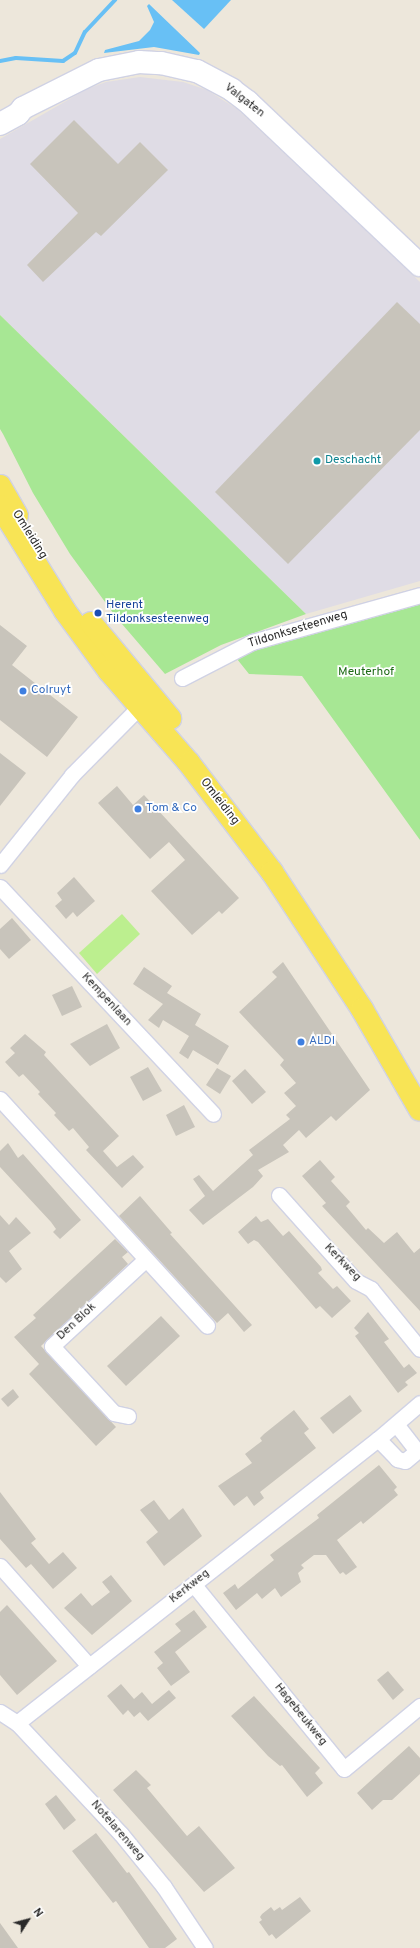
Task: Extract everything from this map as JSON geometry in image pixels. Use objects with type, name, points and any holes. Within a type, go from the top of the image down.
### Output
[{"type":"main road","name":"Omleiding","points":[[0,486],[66,592],[189,763],[272,872],[362,1009],[420,1110]]},
{"type":"main road","name":"Omleiding","points":[[0,506],[65,612],[109,671],[145,700],[214,775],[309,906],[349,966],[420,1090]]},
{"type":"street","name":"Valgaten","points":[[0,112],[23,108],[85,75],[113,67],[139,62],[161,63],[196,71],[232,90],[248,102],[420,265]]},
{"type":"street","name":"Valgaten","points":[[0,124],[18,114],[23,108]]},
{"type":"street","name":"Tildonksesteenweg","points":[[182,678],[252,642],[420,595]]},
{"type":"street","points":[[0,865],[72,776],[145,700]]},
{"type":"street","name":"Kempenlaan","points":[[0,887],[213,1114]]},
{"type":"street","points":[[0,1100],[207,1326]]},
{"type":"street","name":"Kerkweg","points":[[279,1195],[356,1281],[371,1289],[420,1349]]},
{"type":"street","name":"Den Blok","points":[[128,1416],[114,1413],[52,1346],[145,1260]]},
{"type":"street","name":"Kerkweg","points":[[17,1723],[378,1439],[420,1403]]},
{"type":"street","points":[[378,1439],[397,1459],[405,1461],[417,1451],[396,1424]]},
{"type":"street","points":[[0,1566],[89,1666]]},
{"type":"street","name":"Hagebeukweg","points":[[194,1585],[344,1769],[420,1706]]},
{"type":"street","points":[[0,1712],[17,1723]]},
{"type":"street","name":"Notelarenweg","points":[[17,1723],[121,1834],[164,1887],[205,1948]]},
{"type":"shaded area","points":[[140,77],[183,82],[207,90],[237,109],[420,282],[420,581],[306,614],[0,315],[0,139],[87,89],[106,82]]},
{"type":"green space","points":[[0,315],[306,614],[221,645],[165,674],[116,617],[70,554],[33,493],[0,429]]},
{"type":"green space","name":"Meuterhof","points":[[420,603],[420,840],[302,676],[249,674],[237,659],[262,644]]},
{"type":"green space","points":[[122,914],[140,934],[97,974],[79,953]]},
{"type":"water","points":[[172,0],[231,0],[204,29]]},
{"type":"water","points":[[149,4],[200,53],[199,55],[154,47],[104,53],[105,50],[139,41],[150,30],[154,22],[147,6]]},
{"type":"building","points":[[74,120],[118,164],[140,142],[168,170],[101,236],[96,232],[43,282],[27,265],[78,213],[30,164]]},
{"type":"building","name":"Deschacht","points":[[397,302],[420,324],[420,430],[288,564],[215,492]]},
{"type":"building","name":"Colruyt","points":[[0,625],[27,646],[12,665],[78,717],[47,757],[0,720]]},
{"type":"building","points":[[0,753],[26,773],[0,806]]},
{"type":"building","points":[[117,786],[133,805],[144,795],[239,898],[222,914],[219,911],[192,935],[151,891],[185,860],[169,842],[150,859],[98,803]]},
{"type":"building","points":[[74,877],[95,901],[77,917],[73,912],[66,919],[55,906],[62,900],[57,893]]},
{"type":"building","points":[[12,918],[31,940],[9,959],[0,949],[0,929]]},
{"type":"building","name":"ALDI","points":[[283,962],[370,1090],[336,1121],[331,1116],[306,1138],[299,1130],[283,1145],[289,1152],[258,1170],[263,1176],[253,1187],[203,1225],[189,1210],[205,1196],[193,1179],[199,1175],[213,1191],[253,1155],[249,1150],[290,1119],[286,1115],[296,1106],[284,1093],[296,1083],[280,1065],[284,1060],[239,1012],[277,977],[272,972]]},
{"type":"building","points":[[144,967],[172,986],[167,993],[201,1014],[195,1025],[229,1046],[218,1065],[193,1050],[188,1059],[179,1053],[189,1036],[163,1020],[159,1028],[148,1020],[163,1004],[133,984]]},
{"type":"building","points":[[72,986],[82,1007],[62,1016],[52,995]]},
{"type":"building","points":[[107,1024],[120,1048],[90,1066],[70,1044]]},
{"type":"building","points":[[25,1034],[46,1052],[44,1055],[119,1136],[103,1151],[117,1167],[133,1155],[144,1167],[122,1188],[86,1150],[89,1147],[73,1128],[69,1131],[54,1115],[56,1113],[38,1094],[40,1092],[23,1074],[19,1077],[5,1062],[15,1053],[10,1048]]},
{"type":"building","points":[[148,1067],[162,1091],[143,1101],[130,1077]]},
{"type":"building","points":[[217,1068],[231,1076],[220,1094],[206,1085]]},
{"type":"building","points":[[245,1069],[266,1092],[252,1104],[232,1081]]},
{"type":"building","points":[[184,1105],[195,1127],[176,1136],[166,1115]]},
{"type":"building","points":[[8,1143],[18,1158],[23,1154],[81,1220],[60,1239],[53,1232],[56,1229],[51,1222],[0,1167],[0,1151]]},
{"type":"building","points":[[320,1160],[335,1177],[331,1181],[350,1202],[346,1206],[366,1230],[368,1228],[384,1243],[397,1232],[414,1253],[420,1248],[420,1311],[322,1206],[326,1203],[302,1176]]},
{"type":"building","points":[[140,1196],[172,1233],[170,1234],[252,1325],[244,1332],[228,1313],[217,1323],[119,1216]]},
{"type":"building","points":[[0,1215],[9,1225],[16,1217],[31,1233],[9,1251],[22,1269],[6,1283],[0,1277]]},
{"type":"building","points":[[256,1216],[261,1222],[268,1219],[283,1236],[289,1231],[321,1267],[322,1270],[318,1273],[333,1289],[337,1286],[351,1301],[332,1318],[320,1306],[316,1309],[258,1242],[254,1240],[248,1244],[238,1232]]},
{"type":"building","points":[[115,1239],[128,1252],[122,1257],[128,1264],[41,1346],[116,1427],[96,1446],[29,1374],[39,1364],[14,1337],[36,1318],[33,1315]]},
{"type":"building","points":[[368,1312],[389,1339],[384,1342],[404,1368],[409,1364],[417,1373],[405,1382],[408,1385],[398,1393],[355,1336],[359,1333],[354,1328]]},
{"type":"building","points":[[161,1316],[180,1336],[126,1386],[107,1366]]},
{"type":"building","points":[[13,1389],[19,1397],[8,1407],[1,1399]]},
{"type":"building","points":[[350,1395],[362,1411],[333,1434],[320,1418]]},
{"type":"building","points":[[294,1410],[309,1429],[304,1433],[316,1448],[260,1492],[264,1498],[254,1506],[247,1496],[234,1506],[218,1486],[252,1463],[245,1454],[262,1441],[260,1438],[264,1434]]},
{"type":"building","points":[[379,1465],[397,1487],[394,1490],[398,1495],[363,1524],[361,1521],[337,1540],[357,1567],[346,1575],[343,1572],[340,1574],[326,1555],[314,1555],[301,1565],[304,1568],[298,1573],[301,1582],[281,1597],[275,1588],[262,1599],[257,1593],[236,1610],[223,1593],[235,1584],[238,1589],[274,1560],[270,1555],[319,1518],[317,1515]]},
{"type":"building","points":[[0,1492],[36,1539],[31,1543],[49,1564],[63,1552],[77,1568],[53,1589],[31,1564],[26,1568],[0,1539]]},
{"type":"building","points":[[154,1500],[169,1520],[183,1508],[202,1536],[164,1566],[146,1542],[158,1532],[140,1510]]},
{"type":"building","points":[[111,1575],[132,1601],[92,1635],[64,1608],[81,1593],[92,1606],[110,1592],[102,1582]]},
{"type":"building","points":[[7,1605],[57,1661],[17,1695],[0,1675],[0,1612]]},
{"type":"building","points":[[194,1610],[207,1627],[175,1652],[190,1672],[171,1686],[157,1668],[163,1663],[154,1652],[181,1631],[175,1624]]},
{"type":"building","points":[[388,1671],[404,1690],[393,1700],[377,1680]]},
{"type":"building","points":[[121,1684],[134,1699],[142,1692],[152,1704],[169,1690],[176,1698],[148,1721],[140,1712],[134,1717],[128,1710],[123,1715],[107,1696]]},
{"type":"building","points":[[254,1696],[320,1768],[315,1773],[323,1783],[307,1797],[282,1765],[280,1766],[268,1756],[231,1716]]},
{"type":"building","points":[[409,1746],[420,1758],[420,1774],[392,1800],[383,1800],[372,1810],[357,1793]]},
{"type":"building","points":[[136,1770],[151,1785],[147,1788],[187,1836],[199,1826],[235,1868],[204,1892],[113,1790]]},
{"type":"building","points":[[56,1795],[76,1820],[64,1830],[45,1804]]},
{"type":"building","points":[[96,1833],[127,1873],[129,1872],[177,1939],[165,1948],[149,1948],[116,1901],[113,1903],[72,1851]]},
{"type":"building","points":[[300,1897],[311,1911],[276,1939],[272,1934],[269,1936],[259,1922],[262,1920],[260,1917],[262,1914],[271,1907],[274,1911],[280,1907],[282,1910]]},
{"type":"building","points":[[0,1923],[18,1948],[0,1948]]},
{"type":"waterway","points":[[0,61],[16,58],[63,61],[75,53],[85,32],[115,0]]},
{"type":"place","name":"Deschacht","points":[[317,461]]},
{"type":"place","name":"Herent Tildonksesteenweg","points":[[98,613]]},
{"type":"place","name":"Colruyt","points":[[23,691]]},
{"type":"place","name":"Tom & Co","points":[[138,809]]},
{"type":"place","name":"ALDI","points":[[301,1042]]}]
